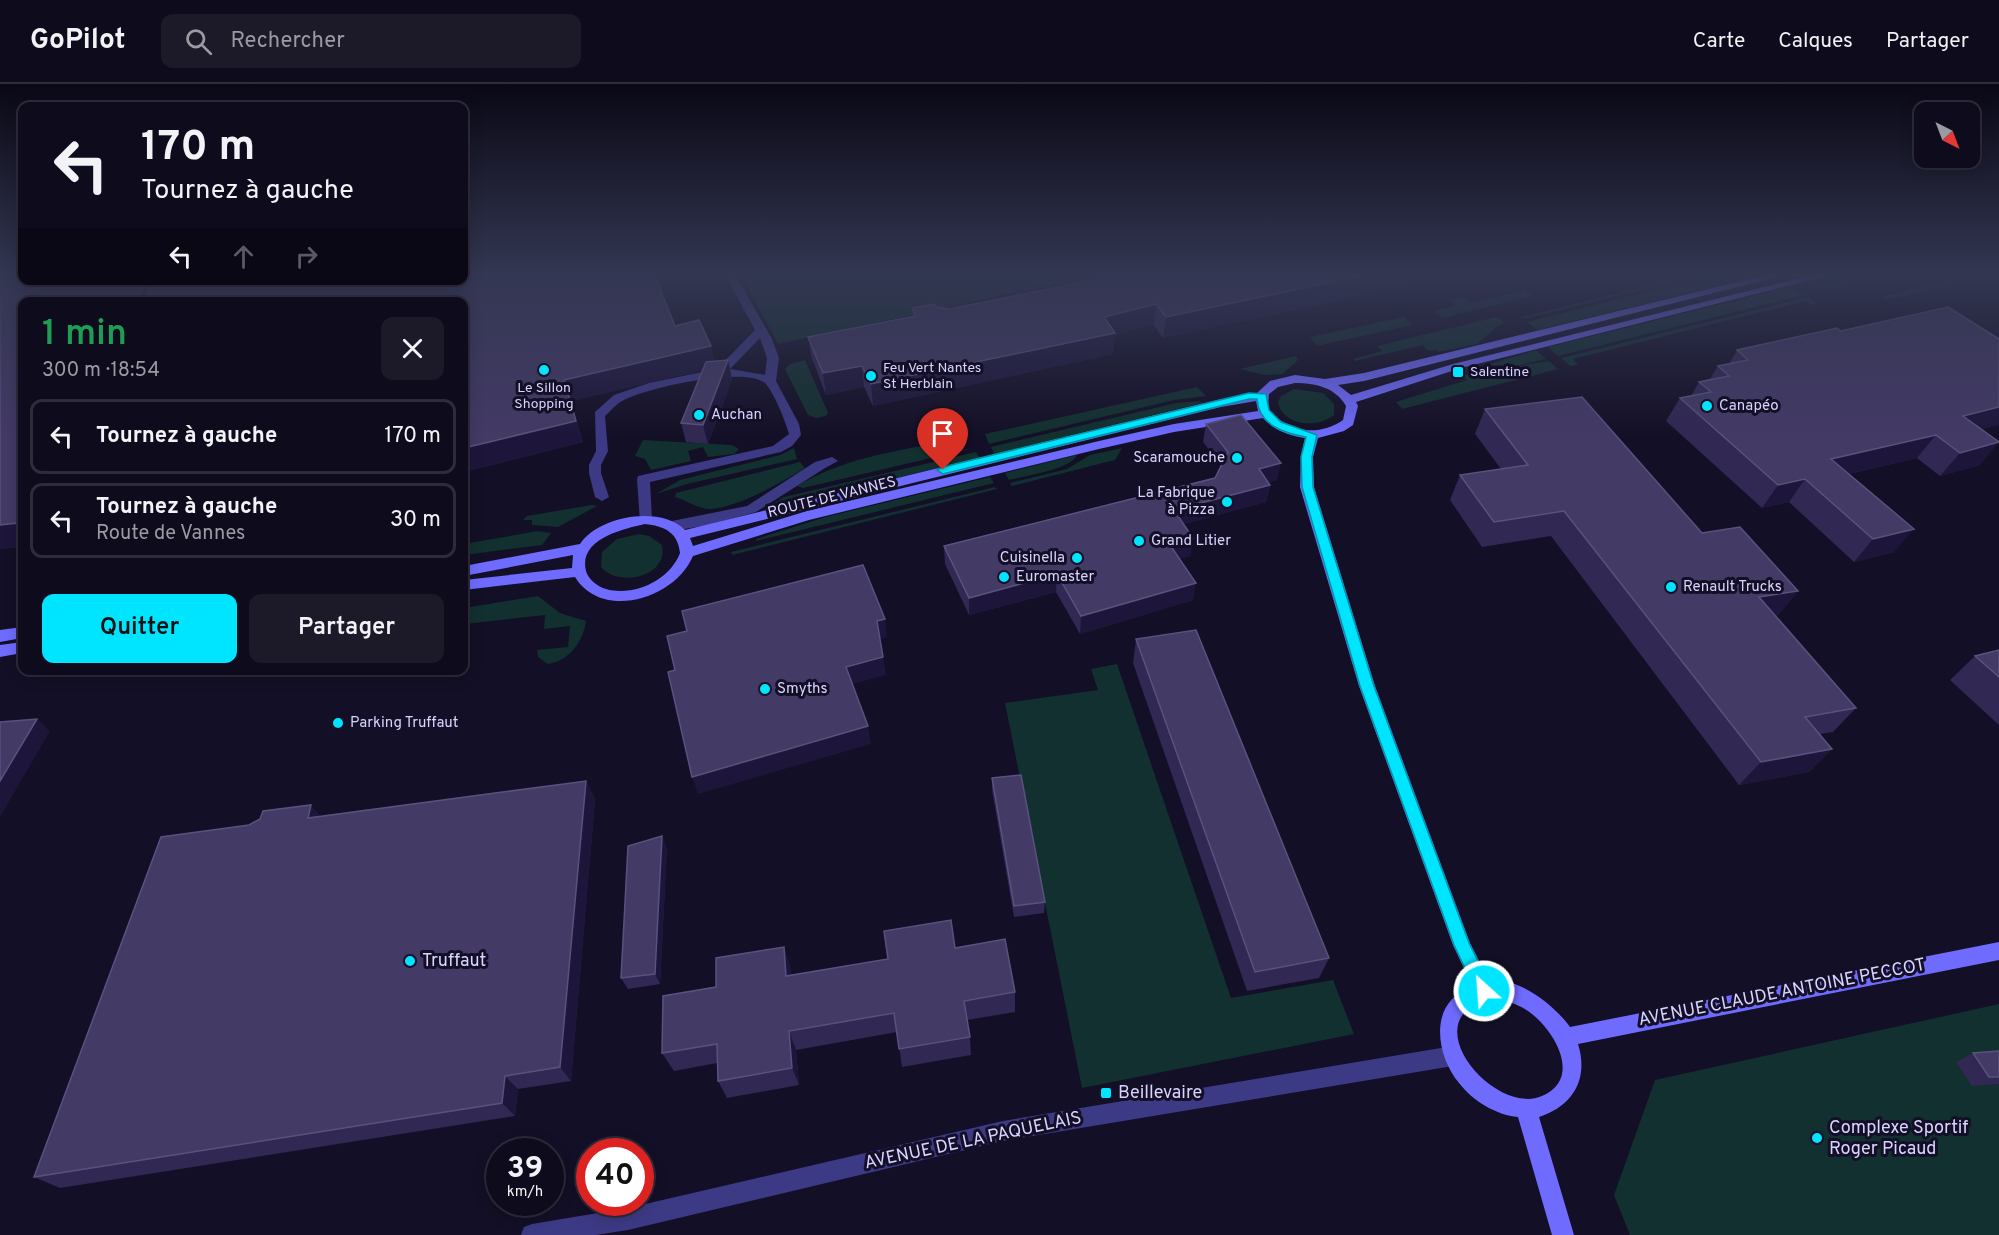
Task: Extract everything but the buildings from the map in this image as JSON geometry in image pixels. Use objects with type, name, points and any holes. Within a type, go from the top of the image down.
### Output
[{"type":"main road","points":[[1325,383],[1364,376],[1555,330]]},
{"type":"main road","points":[[1349,400],[1456,366],[1604,330]]},
{"type":"main road","points":[[1304,379],[1325,383],[1341,392],[1349,400],[1353,413],[1346,424],[1332,432],[1312,435],[1289,430],[1265,414],[1261,405],[1262,396],[1271,386],[1286,380],[1304,379]]},
{"type":"main road","name":"ROUTE DE VANNES","points":[[677,530],[1221,403],[1262,396]]},
{"type":"main road","name":"ROUTE DE VANNES","points":[[687,553],[807,516],[1099,445],[1174,428],[1265,414]]},
{"type":"main road","points":[[1312,435],[1306,457],[1308,487],[1367,686],[1462,945],[1484,991]]},
{"type":"main road","points":[[645,519],[677,530],[687,553],[682,566],[668,580],[649,590],[616,595],[595,591],[586,585],[577,572],[577,561],[581,549],[591,538],[608,527],[645,519]]},
{"type":"main road","points":[[468,571],[581,549]]},
{"type":"main road","points":[[468,585],[577,572]]},
{"type":"main road","points":[[0,636],[18,634]]},
{"type":"main road","points":[[0,651],[18,649]]},
{"type":"main road","name":"AVENUE CLAUDE ANTOINE PECCOT","points":[[1565,1037],[1999,951]]},
{"type":"main road","points":[[1484,991],[1504,991],[1530,1000],[1550,1016],[1565,1037],[1572,1068],[1567,1087],[1551,1102],[1526,1108],[1502,1103],[1484,1094],[1468,1080],[1453,1056],[1448,1034],[1451,1014],[1464,998],[1484,991]]},
{"type":"main road","points":[[1526,1108],[1563,1235]]},
{"type":"street","points":[[645,519],[644,479],[777,449],[788,443],[795,435],[793,424],[770,381],[773,358],[761,331],[721,372]]},
{"type":"street","points":[[602,497],[595,473],[595,465],[602,451],[599,415],[618,398],[653,386],[721,372],[758,376],[770,381]]},
{"type":"street","points":[[677,530],[751,509],[820,465],[832,461]]},
{"type":"street","name":"AVENUE DE LA PAQUELAIS","points":[[532,1235],[628,1219],[1003,1131],[1453,1056]]},
{"type":"green space","points":[[770,330],[844,330],[778,344]]},
{"type":"green space","points":[[1344,330],[1391,330],[1317,346],[1310,337]]},
{"type":"green space","points":[[1444,330],[1493,330],[1477,344],[1438,352],[1428,351],[1423,345],[1355,361],[1353,359],[1382,351],[1377,346]]},
{"type":"green space","points":[[1618,330],[1664,330],[1558,356],[1548,347]]},
{"type":"green space","points":[[1676,330],[1690,330],[1573,359],[1578,365],[1570,366],[1561,358]]},
{"type":"green space","points":[[1536,350],[1546,359],[1520,365],[1487,365]]},
{"type":"green space","points":[[1296,356],[1298,360],[1282,374],[1265,375],[1240,369]]},
{"type":"green space","points":[[805,360],[828,413],[826,416],[816,418],[808,415],[785,369],[790,364]]},
{"type":"green space","points":[[1549,361],[1558,369],[1402,409],[1396,402],[1467,380],[1463,375]]},
{"type":"green space","points":[[1197,387],[1206,396],[1174,400],[989,444],[985,434]]},
{"type":"green space","points":[[1294,389],[1323,393],[1334,404],[1334,415],[1319,422],[1310,423],[1302,423],[1286,416],[1278,402],[1281,396]]},
{"type":"green space","points":[[1200,401],[1202,403],[994,454],[991,447],[1176,403]]},
{"type":"green space","points":[[643,440],[732,445],[739,449],[734,454],[708,457],[703,447],[688,451],[691,461],[651,470],[645,459],[635,456]]},
{"type":"green space","points":[[942,442],[948,452],[974,448],[803,488],[797,486],[849,463]]},
{"type":"green space","points":[[794,448],[797,459],[687,484],[656,494],[680,480],[780,455]]},
{"type":"green space","points":[[1122,448],[1115,460],[1012,486],[1010,483],[1067,469],[1090,455]]},
{"type":"green space","points":[[976,452],[980,458],[763,510],[784,497]]},
{"type":"green space","points":[[1077,455],[1067,464],[1036,474],[1009,480],[1005,473]]},
{"type":"green space","points":[[800,462],[805,468],[734,504],[711,509],[675,497],[676,493]]},
{"type":"green space","points":[[990,477],[994,483],[756,541],[756,539],[826,517]]},
{"type":"green space","points":[[995,487],[997,489],[732,555],[731,552]]},
{"type":"green space","points":[[597,506],[558,527],[532,525],[532,520],[523,520],[527,516]]},
{"type":"green space","points":[[538,531],[551,533],[542,545],[468,554],[468,543]]},
{"type":"green space","points":[[639,534],[649,536],[662,545],[662,556],[658,565],[650,572],[630,578],[619,577],[601,567],[602,552],[617,539]]},
{"type":"green space","points":[[538,596],[560,613],[586,621],[582,636],[574,649],[562,659],[548,664],[538,657],[537,650],[568,647],[570,626],[544,629],[545,615],[468,624],[468,607]]},
{"type":"green space","points":[[1117,664],[1231,998],[1333,980],[1354,1034],[1082,1088],[1005,703],[1098,690],[1091,669]]},
{"type":"green space","name":"Complexe Sportif Roger Picaud","points":[[1999,1004],[1999,1235],[1630,1235],[1614,1195],[1655,1080]]},
{"type":"place","name":"Le Sillon Shopping","points":[[544,370]]},
{"type":"place","name":"Salentine","points":[[1458,372]]},
{"type":"place","name":"Feu Vert Nantes St Herblain","points":[[871,376]]},
{"type":"place","name":"Canapéo","points":[[1707,406]]},
{"type":"place","name":"Auchan","points":[[699,415]]},
{"type":"place","name":"Scaramouche","points":[[1237,458]]},
{"type":"place","name":"La Fabrique à Pizza","points":[[1227,502]]},
{"type":"place","name":"Grand Litier","points":[[1139,541]]},
{"type":"place","name":"Cuisinella","points":[[1077,558]]},
{"type":"place","name":"Euromaster","points":[[1004,577]]},
{"type":"place","name":"Renault Trucks","points":[[1671,587]]},
{"type":"place","name":"Smyths","points":[[765,689]]},
{"type":"place","name":"Parking Truffaut","points":[[338,723]]},
{"type":"place","name":"Truffaut","points":[[410,961]]},
{"type":"place","name":"Beillevaire","points":[[1106,1093]]},
{"type":"place","name":"Complexe Sportif Roger Picaud","points":[[1817,1138]]},
{"type":"route","points":[[943,470],[1249,396],[1262,396],[1263,411],[1277,424],[1298,433],[1312,435],[1306,457],[1308,487],[1341,603],[1367,686],[1406,796],[1462,945],[1484,991]]}]
